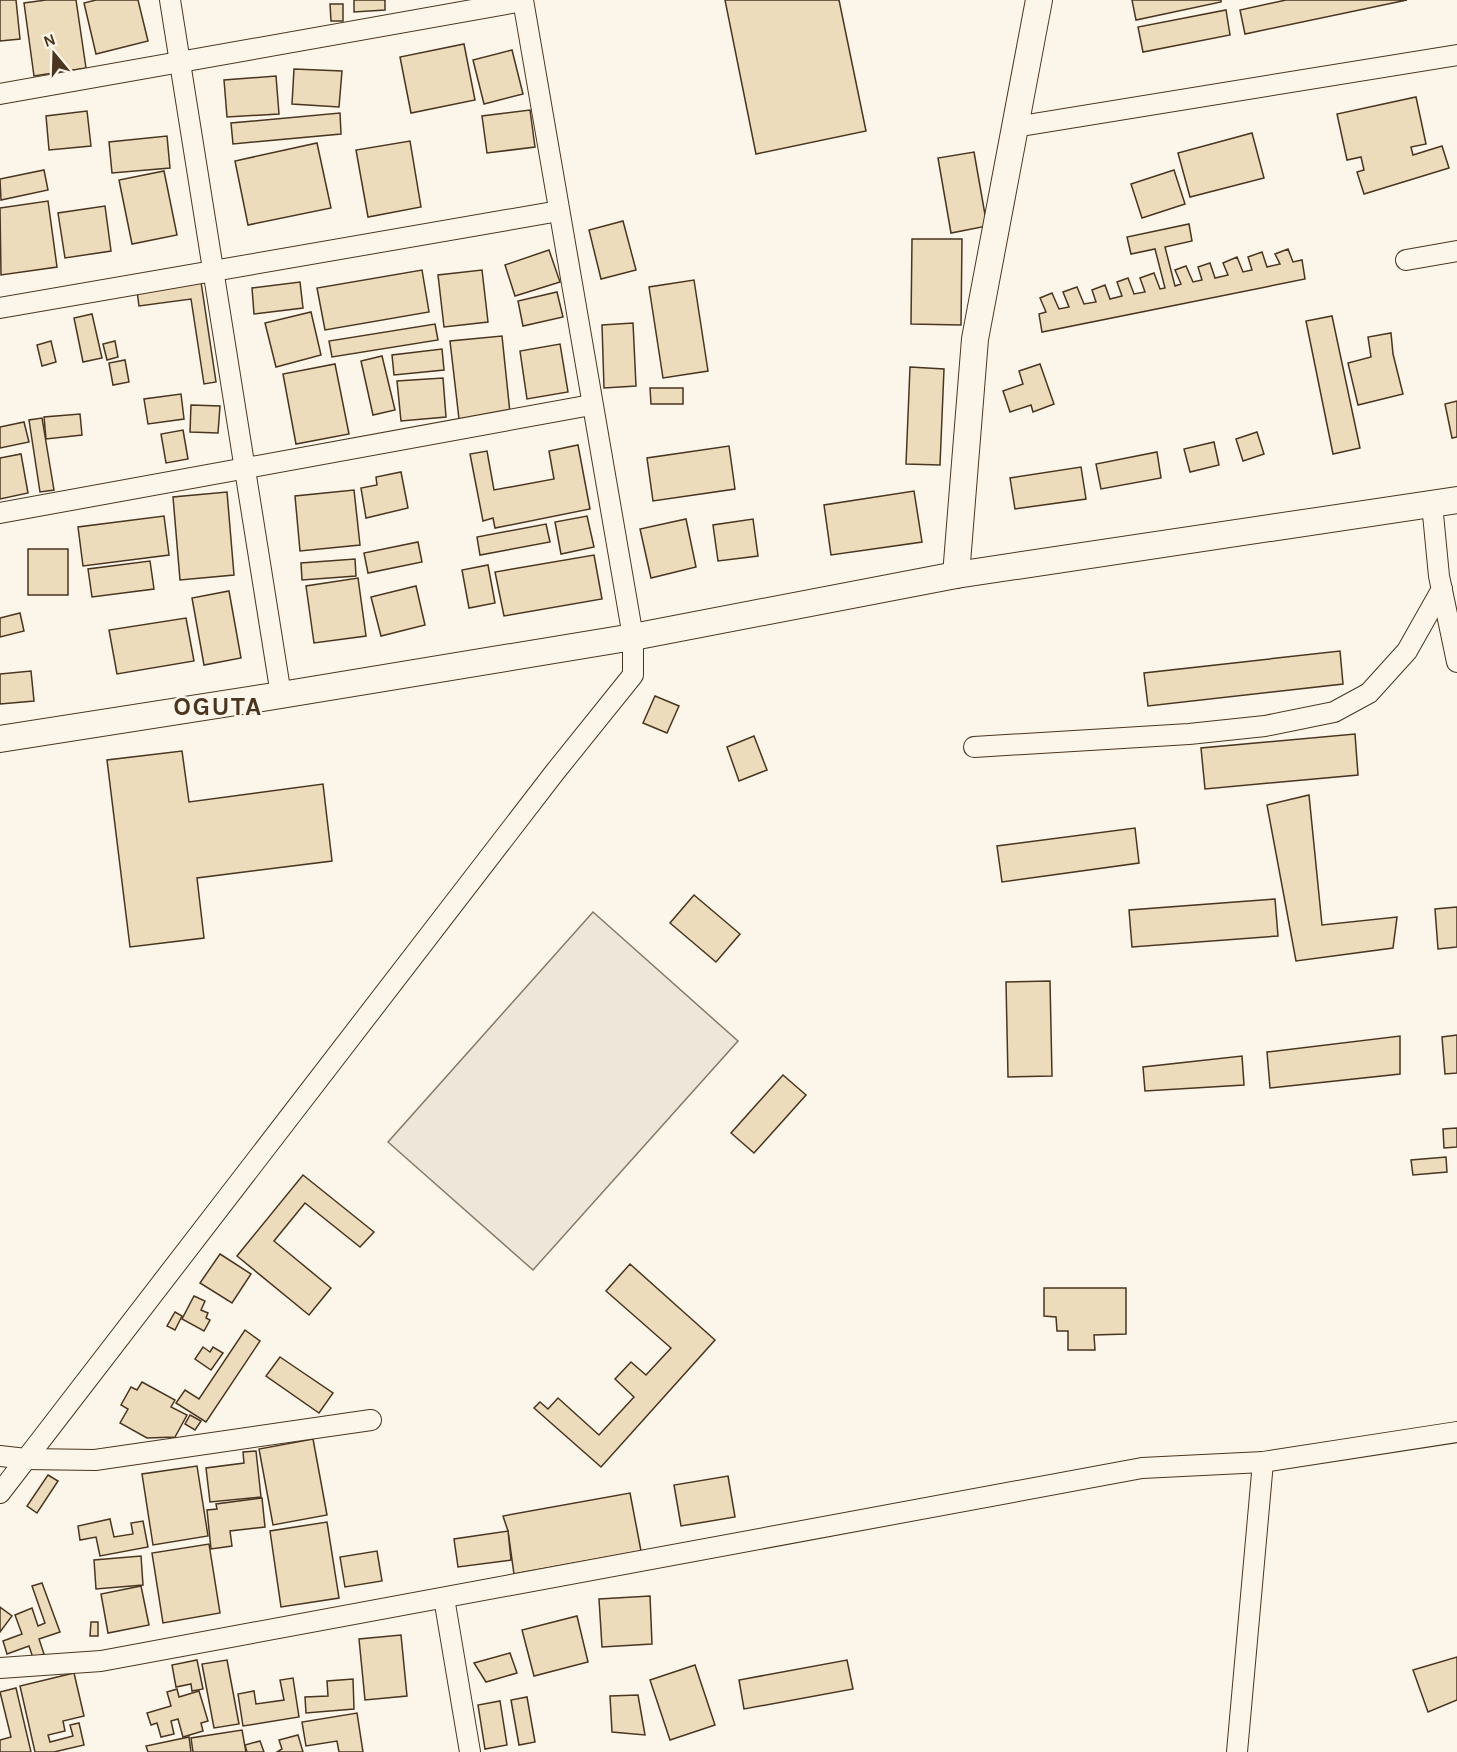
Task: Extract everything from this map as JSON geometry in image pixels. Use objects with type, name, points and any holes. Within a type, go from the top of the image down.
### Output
[{"type":"street","points":[[170,0],[281,695]]},
{"type":"street","points":[[0,94],[523,0],[591,405],[633,637],[633,675],[555,772],[0,1493]]},
{"type":"street","points":[[956,575],[975,339],[1039,0]]},
{"type":"street","points":[[1015,127],[1457,55]]},
{"type":"street","points":[[0,308],[559,211]]},
{"type":"street","points":[[1406,260],[1457,251]]},
{"type":"street","points":[[0,513],[591,405]]},
{"type":"street","points":[[0,739],[633,637],[956,575],[1445,502],[1442,589],[1457,662]]},
{"type":"street","points":[[974,747],[1189,734],[1265,726],[1334,712],[1369,693],[1407,651],[1442,589]]},
{"type":"street","points":[[0,1456],[26,1459],[95,1460],[370,1420]]},
{"type":"street","points":[[0,1668],[101,1661],[1142,1468],[1263,1462],[1457,1432]]},
{"type":"street","points":[[1237,1752],[1263,1462]]},
{"type":"street","points":[[444,1598],[470,1752]]},
{"type":"shaded area","points":[[593,912],[738,1041],[533,1270],[388,1142]]},
{"type":"building","points":[[0,0],[16,0],[20,39],[0,41]]},
{"type":"building","points":[[76,0],[86,68],[34,76],[24,3]]},
{"type":"building","points":[[96,0],[138,0],[148,41],[96,54],[84,3]]},
{"type":"building","points":[[354,0],[385,0],[385,10],[354,12]]},
{"type":"building","points":[[725,0],[839,0],[866,131],[756,154]]},
{"type":"building","points":[[1132,0],[1221,0],[1221,2],[1136,20]]},
{"type":"building","points":[[1286,0],[1407,0],[1245,34],[1240,10]]},
{"type":"building","points":[[330,4],[343,4],[343,21],[331,21]]},
{"type":"building","points":[[1226,10],[1230,35],[1143,52],[1138,27]]},
{"type":"building","points":[[464,44],[475,100],[411,113],[400,57]]},
{"type":"building","points":[[512,50],[523,94],[484,104],[473,60]]},
{"type":"building","points":[[294,69],[342,71],[339,107],[292,104]]},
{"type":"building","points":[[276,76],[279,114],[227,117],[224,80]]},
{"type":"building","points":[[1416,97],[1426,144],[1411,147],[1413,155],[1442,146],[1449,168],[1364,194],[1357,172],[1364,170],[1361,157],[1347,160],[1337,114]]},
{"type":"building","points":[[530,110],[535,147],[487,153],[482,116]]},
{"type":"building","points":[[87,111],[91,146],[49,150],[46,116]]},
{"type":"building","points":[[340,113],[341,134],[233,144],[231,123]]},
{"type":"building","points":[[1252,133],[1264,178],[1190,197],[1178,153]]},
{"type":"building","points":[[167,136],[170,168],[112,173],[109,142]]},
{"type":"building","points":[[410,141],[421,207],[368,217],[356,150]]},
{"type":"building","points":[[317,143],[331,208],[248,225],[235,161]]},
{"type":"building","points":[[974,152],[987,226],[951,233],[938,158]]},
{"type":"building","points":[[44,170],[48,190],[1,200],[0,179]]},
{"type":"building","points":[[1174,170],[1185,204],[1142,218],[1131,184]]},
{"type":"building","points":[[164,171],[177,235],[132,244],[119,180]]},
{"type":"building","points":[[48,201],[57,267],[1,275],[0,208]]},
{"type":"building","points":[[105,206],[111,251],[65,258],[58,213]]},
{"type":"building","points":[[623,221],[636,270],[601,279],[589,230]]},
{"type":"building","points":[[1189,224],[1192,241],[1165,247],[1175,286],[1181,284],[1175,270],[1186,266],[1193,282],[1202,280],[1198,267],[1210,263],[1215,278],[1228,275],[1223,263],[1237,257],[1243,272],[1252,270],[1248,257],[1262,252],[1267,267],[1280,264],[1275,254],[1288,249],[1293,262],[1302,260],[1305,279],[1042,332],[1039,314],[1046,312],[1040,298],[1052,293],[1059,309],[1069,307],[1063,292],[1077,287],[1084,304],[1096,302],[1092,290],[1105,285],[1110,299],[1122,296],[1117,282],[1128,278],[1134,294],[1145,292],[1140,278],[1154,273],[1160,289],[1165,288],[1155,249],[1131,254],[1127,237]]},
{"type":"building","points":[[912,239],[962,239],[961,325],[911,324]]},
{"type":"building","points":[[549,250],[560,282],[515,296],[505,265]]},
{"type":"building","points":[[422,270],[429,312],[325,330],[317,288]]},
{"type":"building","points":[[482,270],[488,322],[444,327],[438,275]]},
{"type":"building","points":[[694,280],[708,371],[663,378],[649,287]]},
{"type":"building","points":[[201,282],[216,382],[204,384],[191,299],[139,306],[137,291]]},
{"type":"building","points":[[300,282],[303,308],[254,314],[252,288]]},
{"type":"building","points":[[557,292],[563,317],[523,326],[518,301]]},
{"type":"building","points":[[311,312],[321,355],[276,367],[265,323]]},
{"type":"building","points":[[92,314],[102,358],[83,362],[74,318]]},
{"type":"building","points":[[1332,316],[1360,448],[1333,454],[1306,321]]},
{"type":"building","points":[[633,323],[636,386],[604,388],[602,325]]},
{"type":"building","points":[[435,324],[438,340],[332,357],[329,341]]},
{"type":"building","points":[[1391,333],[1393,354],[1403,394],[1358,405],[1348,363],[1371,357],[1368,337]]},
{"type":"building","points":[[502,336],[510,413],[459,419],[450,341]]},
{"type":"building","points":[[51,341],[56,362],[42,366],[37,345]]},
{"type":"building","points":[[115,341],[118,357],[107,360],[103,344]]},
{"type":"building","points":[[560,344],[568,392],[527,399],[520,351]]},
{"type":"building","points":[[442,349],[444,370],[394,375],[392,355]]},
{"type":"building","points":[[382,356],[395,410],[373,415],[361,361]]},
{"type":"building","points":[[125,360],[129,382],[113,385],[109,363]]},
{"type":"building","points":[[335,364],[349,434],[296,444],[283,374]]},
{"type":"building","points":[[1040,364],[1054,404],[1033,412],[1031,405],[1010,412],[1003,391],[1023,384],[1019,371]]},
{"type":"building","points":[[910,367],[944,369],[940,465],[906,464]]},
{"type":"building","points":[[443,378],[446,417],[401,421],[397,381]]},
{"type":"building","points":[[650,388],[683,388],[683,404],[651,404]]},
{"type":"building","points":[[181,394],[184,419],[148,424],[144,399]]},
{"type":"building","points":[[1457,401],[1457,437],[1452,438],[1445,404]]},
{"type":"building","points":[[191,405],[220,406],[218,433],[190,432]]},
{"type":"building","points":[[80,414],[82,435],[46,439],[44,417]]},
{"type":"building","points":[[42,418],[54,490],[40,492],[29,420]]},
{"type":"building","points":[[24,422],[29,442],[0,448],[0,427]]},
{"type":"building","points":[[183,430],[188,459],[166,463],[161,434]]},
{"type":"building","points":[[1257,432],[1264,454],[1243,461],[1236,439]]},
{"type":"building","points":[[1214,442],[1219,465],[1190,472],[1184,449]]},
{"type":"building","points":[[578,445],[590,509],[495,528],[493,518],[483,521],[470,454],[487,451],[494,490],[554,479],[549,451]]},
{"type":"building","points":[[729,446],[735,489],[653,501],[647,458]]},
{"type":"building","points":[[1157,452],[1161,478],[1101,489],[1096,464]]},
{"type":"building","points":[[21,454],[28,493],[0,499],[0,458]]},
{"type":"building","points":[[1081,467],[1086,499],[1015,509],[1010,478]]},
{"type":"building","points":[[401,472],[408,508],[366,518],[361,488],[377,485],[376,477]]},
{"type":"building","points":[[354,490],[360,545],[300,551],[295,496]]},
{"type":"building","points":[[914,491],[922,542],[831,555],[824,505]]},
{"type":"building","points":[[227,492],[234,575],[180,580],[173,497]]},
{"type":"building","points":[[164,516],[169,555],[83,566],[78,527]]},
{"type":"building","points":[[587,516],[594,547],[561,554],[555,522]]},
{"type":"building","points":[[686,519],[696,567],[651,578],[640,529]]},
{"type":"building","points":[[753,519],[758,556],[718,561],[713,525]]},
{"type":"building","points":[[546,524],[550,542],[480,555],[477,537]]},
{"type":"building","points":[[418,542],[422,562],[368,573],[364,553]]},
{"type":"building","points":[[28,549],[68,549],[68,595],[28,595]]},
{"type":"building","points":[[594,555],[602,599],[504,616],[495,572]]},
{"type":"building","points":[[355,559],[356,576],[302,580],[301,563]]},
{"type":"building","points":[[150,561],[154,589],[92,597],[88,569]]},
{"type":"building","points":[[488,565],[495,603],[469,608],[462,570]]},
{"type":"building","points":[[358,578],[366,636],[314,643],[306,586]]},
{"type":"building","points":[[416,586],[425,625],[381,636],[371,597]]},
{"type":"building","points":[[229,591],[241,658],[204,665],[192,598]]},
{"type":"building","points":[[20,613],[24,631],[0,637],[0,618]]},
{"type":"building","points":[[186,618],[194,661],[117,674],[109,630]]},
{"type":"building","points":[[1340,651],[1343,684],[1148,706],[1144,673]]},
{"type":"building","points":[[31,671],[34,701],[0,704],[0,674]]},
{"type":"building","points":[[655,696],[679,706],[667,733],[643,723]]},
{"type":"building","points":[[1355,734],[1358,775],[1205,789],[1201,748]]},
{"type":"building","points":[[754,736],[767,770],[739,781],[727,747]]},
{"type":"building","points":[[182,751],[189,802],[323,784],[332,861],[197,878],[204,938],[130,947],[107,760]]},
{"type":"building","points":[[1309,795],[1322,925],[1397,917],[1393,948],[1296,961],[1267,805]]},
{"type":"building","points":[[1135,828],[1139,863],[1002,882],[997,846]]},
{"type":"building","points":[[694,895],[740,934],[716,962],[670,923]]},
{"type":"building","points":[[1275,899],[1278,936],[1132,947],[1129,910]]},
{"type":"building","points":[[1457,907],[1457,947],[1438,949],[1435,909]]},
{"type":"building","points":[[1050,981],[1052,1076],[1008,1077],[1006,982]]},
{"type":"building","points":[[1457,1035],[1457,1073],[1445,1074],[1442,1037]]},
{"type":"building","points":[[1400,1036],[1400,1074],[1270,1088],[1267,1052]]},
{"type":"building","points":[[1242,1056],[1244,1085],[1145,1091],[1143,1067]]},
{"type":"building","points":[[783,1075],[806,1095],[754,1153],[731,1133]]},
{"type":"building","points":[[1457,1128],[1457,1147],[1444,1148],[1443,1129]]},
{"type":"building","points":[[1446,1157],[1447,1172],[1413,1175],[1411,1160]]},
{"type":"building","points":[[303,1175],[374,1232],[360,1247],[305,1203],[274,1241],[331,1288],[309,1315],[237,1256]]},
{"type":"building","points":[[220,1254],[251,1274],[232,1303],[200,1283]]},
{"type":"building","points":[[630,1264],[715,1340],[601,1467],[534,1408],[540,1402],[548,1409],[558,1398],[599,1435],[634,1397],[615,1379],[631,1362],[646,1375],[671,1348],[606,1291]]},
{"type":"building","points":[[1044,1288],[1126,1288],[1126,1334],[1094,1335],[1095,1350],[1068,1350],[1068,1331],[1057,1331],[1056,1317],[1044,1316]]},
{"type":"building","points":[[194,1296],[205,1301],[201,1310],[208,1313],[206,1318],[210,1320],[204,1331],[182,1319]]},
{"type":"building","points":[[175,1312],[182,1316],[175,1330],[167,1326]]},
{"type":"building","points":[[245,1330],[260,1341],[206,1422],[176,1403],[185,1390],[199,1399]]},
{"type":"building","points":[[203,1347],[210,1352],[213,1347],[223,1353],[211,1370],[195,1359]]},
{"type":"building","points":[[280,1357],[333,1393],[319,1413],[266,1376]]},
{"type":"building","points":[[142,1382],[175,1400],[171,1407],[187,1415],[175,1437],[147,1438],[120,1423],[128,1409],[121,1405],[131,1387],[137,1390]]},
{"type":"building","points":[[190,1415],[201,1421],[195,1430],[185,1424]]},
{"type":"building","points":[[313,1439],[327,1515],[273,1525],[259,1449]]},
{"type":"building","points":[[256,1451],[261,1497],[210,1502],[206,1468],[244,1463],[243,1452]]},
{"type":"building","points":[[197,1466],[208,1536],[153,1545],[142,1474]]},
{"type":"building","points":[[48,1475],[58,1481],[37,1513],[27,1506]]},
{"type":"building","points":[[728,1476],[735,1517],[681,1526],[674,1485]]},
{"type":"building","points":[[630,1493],[641,1551],[514,1574],[508,1531],[503,1516]]},
{"type":"building","points":[[262,1498],[265,1527],[230,1531],[232,1546],[211,1549],[207,1510],[217,1509],[216,1504]]},
{"type":"building","points":[[110,1519],[114,1537],[133,1534],[131,1523],[143,1521],[148,1547],[100,1556],[96,1537],[80,1540],[78,1526]]},
{"type":"building","points":[[327,1522],[339,1598],[281,1607],[270,1531]]},
{"type":"building","points":[[508,1531],[511,1560],[458,1567],[454,1539]]},
{"type":"building","points":[[209,1544],[220,1613],[163,1623],[152,1553]]},
{"type":"building","points":[[377,1551],[382,1581],[345,1587],[340,1557]]},
{"type":"building","points":[[141,1556],[143,1585],[96,1589],[94,1560]]},
{"type":"building","points":[[42,1583],[60,1632],[39,1639],[44,1654],[33,1658],[29,1646],[7,1654],[3,1641],[22,1634],[15,1615],[32,1608],[38,1626],[45,1623],[32,1586]]},
{"type":"building","points":[[141,1586],[149,1625],[108,1633],[101,1594]]},
{"type":"building","points":[[650,1596],[652,1644],[602,1647],[599,1599]]},
{"type":"building","points":[[0,1607],[12,1616],[0,1632]]},
{"type":"building","points":[[577,1616],[588,1662],[534,1676],[522,1630]]},
{"type":"building","points":[[91,1622],[98,1622],[98,1636],[90,1636]]},
{"type":"building","points":[[401,1635],[407,1696],[365,1700],[359,1639]]},
{"type":"building","points":[[510,1653],[517,1673],[486,1682],[474,1663]]},
{"type":"building","points":[[1457,1657],[1457,1700],[1428,1712],[1413,1670]]},
{"type":"building","points":[[197,1660],[203,1689],[192,1691],[191,1684],[176,1687],[172,1665]]},
{"type":"building","points":[[227,1660],[239,1724],[214,1728],[202,1664]]},
{"type":"building","points":[[847,1660],[853,1689],[744,1709],[739,1680]]},
{"type":"building","points":[[695,1665],[715,1725],[670,1740],[650,1680]]},
{"type":"building","points":[[74,1673],[84,1716],[63,1721],[65,1731],[48,1735],[50,1742],[73,1736],[70,1725],[79,1723],[84,1745],[54,1752],[35,1752],[20,1686]]},
{"type":"building","points":[[293,1678],[299,1717],[243,1726],[238,1694],[254,1691],[256,1704],[284,1700],[280,1680]]},
{"type":"building","points":[[353,1679],[354,1709],[306,1713],[305,1697],[328,1696],[327,1681]]},
{"type":"building","points":[[16,1688],[31,1752],[0,1752],[0,1740],[11,1737],[0,1692]]},
{"type":"building","points":[[177,1689],[179,1697],[199,1691],[208,1721],[201,1723],[203,1731],[183,1737],[178,1719],[171,1721],[174,1734],[161,1737],[157,1723],[151,1725],[147,1713],[171,1706],[167,1692]]},
{"type":"building","points":[[638,1695],[645,1735],[612,1732],[610,1696]]},
{"type":"building","points":[[527,1697],[535,1742],[519,1745],[511,1700]]},
{"type":"building","points":[[500,1701],[507,1745],[485,1749],[478,1705]]},
{"type":"building","points":[[357,1713],[363,1752],[339,1752],[337,1741],[306,1746],[302,1722]]},
{"type":"building","points":[[242,1730],[246,1752],[193,1752],[191,1738]]},
{"type":"building","points":[[298,1735],[303,1752],[277,1752],[282,1749],[279,1740]]},
{"type":"building","points":[[189,1737],[191,1752],[148,1752],[146,1746]]},
{"type":"building","points":[[260,1741],[264,1752],[247,1752],[245,1745]]},
{"type":"district","name":"OGUTA","points":[[218,706]]}]
